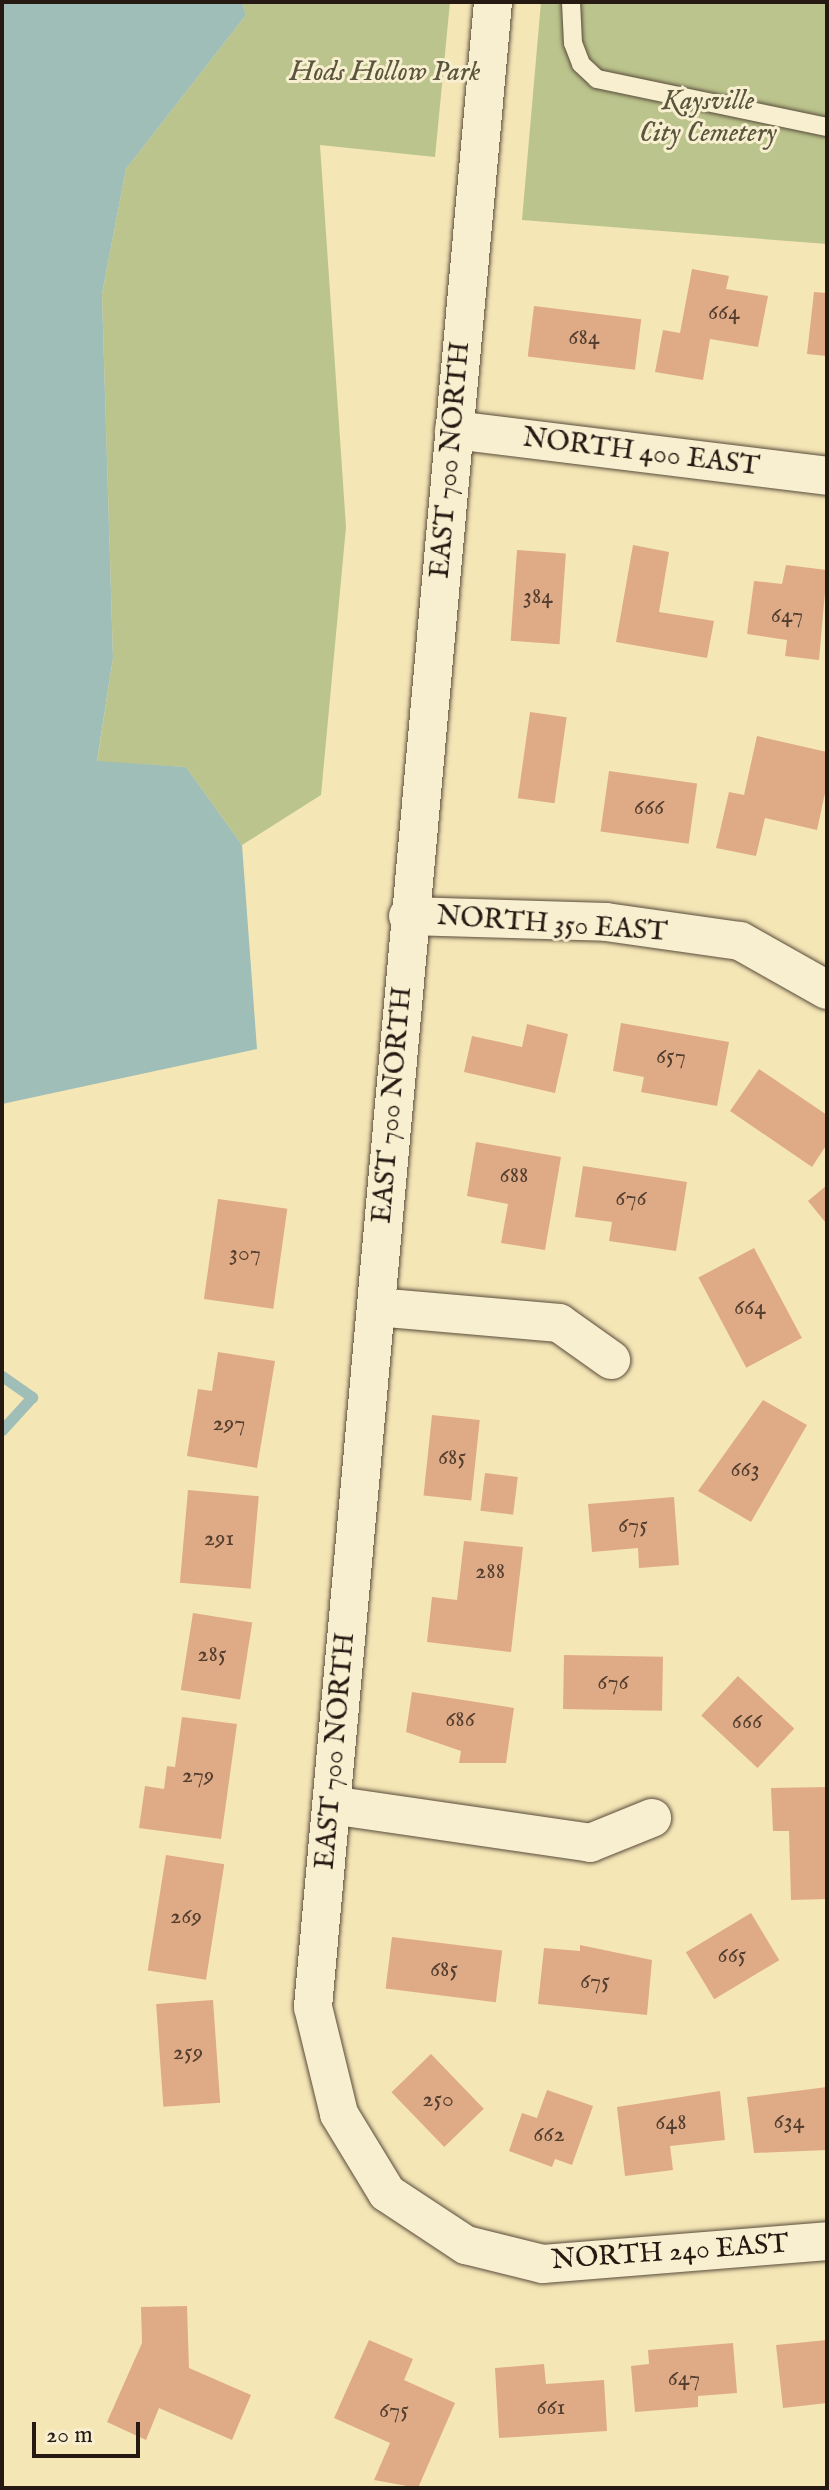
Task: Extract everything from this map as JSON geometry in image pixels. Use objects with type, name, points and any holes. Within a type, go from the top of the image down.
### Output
[{"type":"street","name":"EAST 700 NORTH","points":[[387,2193],[339,2114],[313,2007],[408,916],[493,2]]},
{"type":"street","name":"NORTH 400 EAST","points":[[454,430],[827,476]]},
{"type":"street","name":"NORTH 350 EAST","points":[[408,916],[606,922],[740,941],[827,990]]},
{"type":"street","points":[[376,1307],[559,1323],[611,1360]]},
{"type":"street","points":[[331,1805],[590,1843],[652,1818]]},
{"type":"street","name":"NORTH 240 EAST","points":[[387,2193],[466,2245],[543,2264],[827,2241]]},
{"type":"lane","points":[[571,2],[581,64],[621,88],[827,127]]},
{"type":"green space","name":"Hods Hollow Park","points":[[242,2],[450,2],[435,157],[320,145],[346,527],[321,795],[242,845],[186,767],[97,762],[113,658],[102,294],[126,169],[246,15]]},
{"type":"green space","name":"Kaysville City Cemetery","points":[[541,2],[827,2],[827,244],[522,220]]},
{"type":"water","points":[[2,2],[242,2],[246,15],[126,169],[102,294],[113,658],[97,761],[186,767],[242,845],[257,1049],[2,1104]]},
{"type":"building","points":[[692,269],[729,276],[726,289],[768,296],[758,347],[710,339],[703,380],[655,372],[663,330],[680,333]]},
{"type":"building","points":[[814,292],[827,293],[827,356],[807,354]]},
{"type":"building","points":[[534,306],[641,319],[635,370],[528,357]]},
{"type":"building","points":[[633,545],[669,552],[659,612],[714,621],[707,658],[616,642]]},
{"type":"building","points":[[517,550],[566,553],[560,644],[511,641]]},
{"type":"building","points":[[786,565],[827,570],[819,660],[785,656],[787,640],[747,634],[754,581],[782,584]]},
{"type":"building","points":[[530,712],[567,717],[555,803],[518,798]]},
{"type":"building","points":[[757,736],[827,752],[827,784],[817,830],[765,818],[756,856],[716,848],[729,792],[744,795]]},
{"type":"building","points":[[609,771],[697,783],[689,844],[601,831]]},
{"type":"building","points":[[621,1023],[729,1042],[717,1106],[641,1092],[644,1077],[613,1071]]},
{"type":"building","points":[[527,1024],[568,1034],[555,1093],[464,1072],[472,1036],[522,1047]]},
{"type":"building","points":[[759,1069],[827,1115],[827,1144],[812,1167],[730,1111]]},
{"type":"building","points":[[476,1142],[561,1157],[545,1250],[501,1243],[508,1204],[467,1196]]},
{"type":"building","points":[[583,1166],[687,1182],[676,1251],[609,1241],[612,1222],[575,1217]]},
{"type":"building","points":[[827,1185],[827,1238],[826,1223],[808,1201]]},
{"type":"building","points":[[218,1199],[287,1209],[273,1309],[204,1299]]},
{"type":"building","points":[[754,1248],[802,1338],[746,1368],[698,1278]]},
{"type":"building","points":[[218,1352],[275,1361],[257,1468],[187,1456],[198,1389],[212,1391]]},
{"type":"building","points":[[763,1400],[807,1425],[751,1522],[698,1491]]},
{"type":"building","points":[[432,1415],[480,1420],[471,1501],[424,1496]]},
{"type":"building","points":[[485,1473],[518,1477],[513,1515],[480,1511]]},
{"type":"building","points":[[188,1490],[259,1496],[251,1589],[180,1583]]},
{"type":"building","points":[[674,1497],[679,1565],[639,1568],[638,1548],[592,1552],[588,1504]]},
{"type":"building","points":[[464,1541],[523,1547],[511,1652],[427,1642],[432,1597],[457,1600]]},
{"type":"building","points":[[193,1613],[252,1622],[240,1699],[181,1690]]},
{"type":"building","points":[[564,1655],[663,1657],[662,1711],[563,1709]]},
{"type":"building","points":[[738,1676],[794,1729],[757,1768],[701,1715]]},
{"type":"building","points":[[412,1692],[514,1708],[506,1763],[459,1763],[461,1751],[406,1732]]},
{"type":"building","points":[[182,1717],[237,1724],[221,1839],[139,1828],[145,1786],[164,1789],[167,1766],[175,1767]]},
{"type":"building","points":[[827,1787],[827,1899],[791,1900],[789,1831],[773,1831],[771,1788]]},
{"type":"building","points":[[166,1855],[224,1864],[206,1980],[148,1971]]},
{"type":"building","points":[[751,1913],[779,1960],[714,1999],[686,1952]]},
{"type":"building","points":[[392,1937],[502,1951],[496,2002],[386,1989]]},
{"type":"building","points":[[580,1945],[652,1960],[647,2015],[538,2004],[544,1948],[580,1951]]},
{"type":"building","points":[[213,2000],[220,2103],[163,2107],[156,2004]]},
{"type":"building","points":[[431,2054],[484,2109],[444,2147],[391,2092]]},
{"type":"building","points":[[827,2087],[827,2150],[754,2153],[747,2097]]},
{"type":"building","points":[[547,2090],[593,2106],[572,2165],[555,2159],[552,2167],[509,2151],[522,2113],[537,2118]]},
{"type":"building","points":[[720,2091],[725,2140],[670,2146],[673,2170],[625,2176],[617,2107]]},
{"type":"building","points":[[187,2306],[189,2368],[251,2395],[232,2440],[159,2408],[146,2440],[107,2422],[142,2343],[141,2307]]},
{"type":"building","points":[[369,2340],[413,2359],[404,2380],[455,2403],[418,2488],[374,2480],[390,2443],[334,2418]]},
{"type":"building","points":[[827,2340],[827,2403],[783,2408],[776,2345]]},
{"type":"building","points":[[733,2343],[737,2393],[698,2396],[698,2407],[635,2412],[631,2366],[649,2364],[648,2350]]},
{"type":"building","points":[[544,2364],[546,2384],[604,2380],[607,2431],[499,2438],[495,2368]]},
{"type":"waterway","points":[[2,1376],[32,1397],[2,1430]]}]
